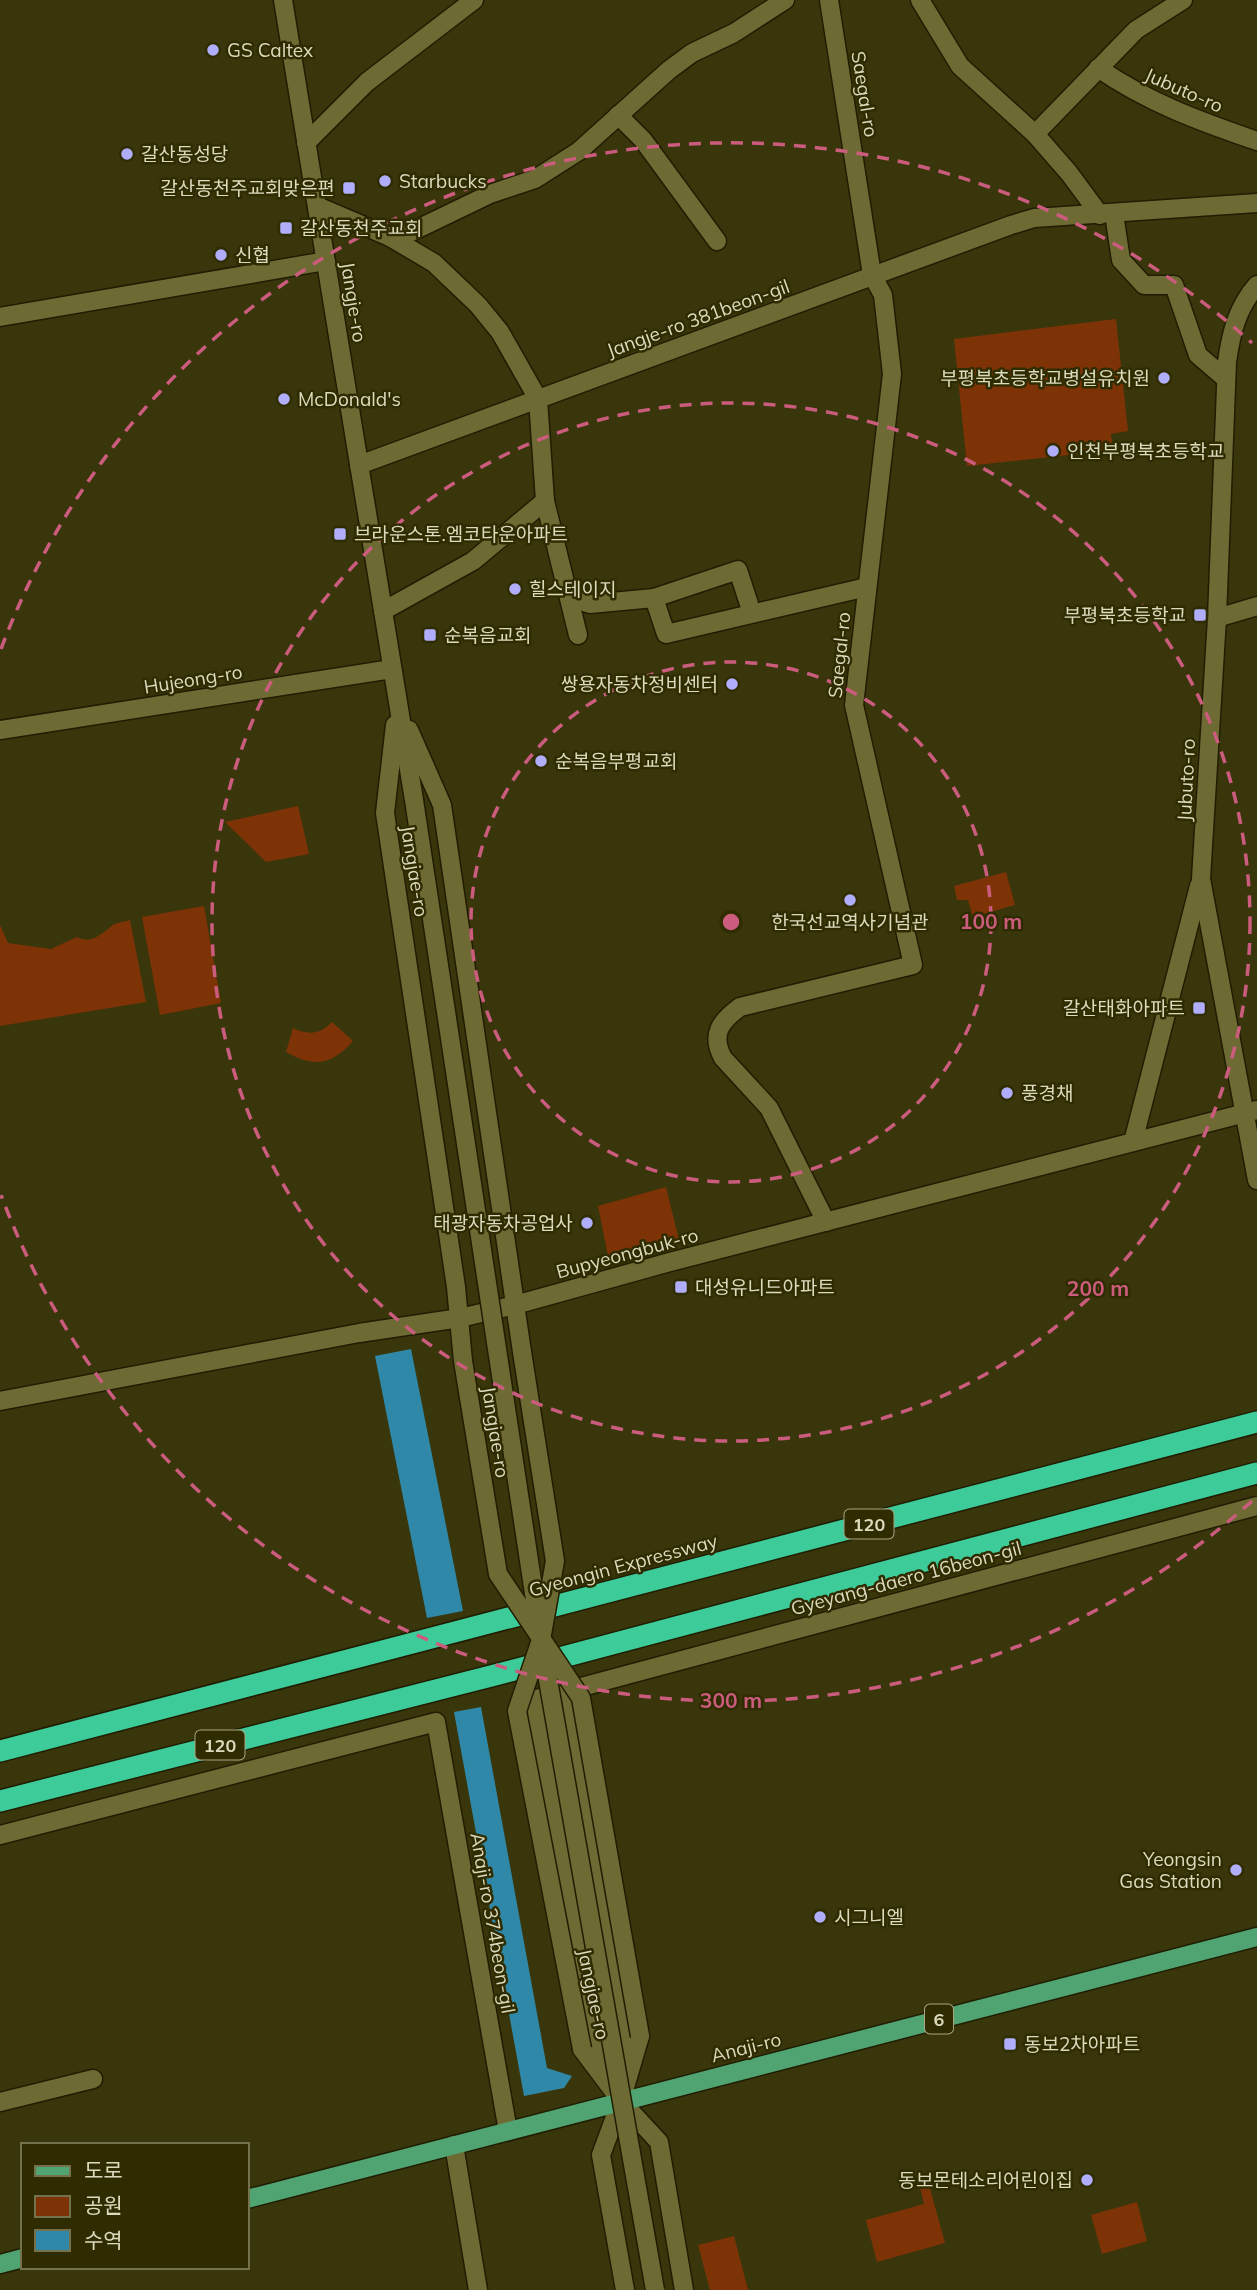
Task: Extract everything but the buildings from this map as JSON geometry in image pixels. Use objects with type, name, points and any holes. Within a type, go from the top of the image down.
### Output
[{"type":"highway","name":"Gyeongin Expressway","points":[[0,1751],[1257,1422]]},
{"type":"highway","name":"120","points":[[0,1801],[495,1675],[1257,1474]]},
{"type":"main road","name":"Anaji-ro","points":[[248,2199],[1257,1937]]},
{"type":"main road","points":[[0,2263],[21,2258]]},
{"type":"street","name":"Jangje-ro","points":[[283,0],[414,800]]},
{"type":"street","points":[[306,143],[367,82],[474,0]]},
{"type":"street","points":[[390,237],[405,235],[490,194],[535,178],[579,150],[692,53],[734,33],[785,0]]},
{"type":"street","name":"Saegal-ro","points":[[827,1222],[769,1108],[717,1048],[717,1033],[725,1018],[740,1007],[913,965],[854,705],[892,373],[883,295],[872,275],[829,0]]},
{"type":"street","points":[[920,0],[960,66],[1035,134],[1107,215],[1122,260],[1144,285],[1174,285],[1198,355],[1226,379]]},
{"type":"street","points":[[1035,134],[1136,30],[1183,0]]},
{"type":"street","name":"Jubuto-ro","points":[[1098,68],[1125,87],[1187,117],[1257,141]]},
{"type":"street","points":[[618,115],[643,140],[717,241]]},
{"type":"street","name":"Jangje-ro 381beon-gil","points":[[359,465],[872,275],[1034,218],[1257,203]]},
{"type":"street","points":[[317,206],[390,237],[433,263],[478,305],[500,332],[538,399],[545,501],[578,635]]},
{"type":"street","points":[[0,317],[326,261]]},
{"type":"street","name":"Jubuto-ro","points":[[1257,285],[1239,311],[1231,334],[1226,379],[1217,618],[1201,879],[1251,1111],[1251,1146],[1257,1180]]},
{"type":"street","points":[[383,611],[473,561],[545,501]]},
{"type":"street","points":[[569,597],[590,604],[654,598],[738,570],[749,604]]},
{"type":"street","points":[[654,598],[666,634],[867,587]]},
{"type":"street","points":[[1217,618],[1257,606]]},
{"type":"street","name":"Hujeong-ro","points":[[0,730],[392,669]]},
{"type":"street","name":"Jangjae-ro","points":[[398,704],[442,805],[555,1560],[541,1640],[517,1710],[582,2049],[621,2101],[659,2142],[684,2290]]},
{"type":"street","name":"Jangjae-ro","points":[[398,704],[385,813],[460,1318],[463,1361],[498,1574],[581,1698],[640,2036],[621,2101],[601,2155],[625,2290]]},
{"type":"street","name":"Jangjae-ro","points":[[414,800],[541,1640],[654,2290]]},
{"type":"street","points":[[1133,1142],[1201,879]]},
{"type":"street","name":"Bupyeongbuk-ro","points":[[0,1401],[359,1333],[460,1318],[1251,1111]]},
{"type":"street","name":"Gyeyang-daero 16beon-gil","points":[[621,2101],[598,2047],[533,1700],[1257,1506]]},
{"type":"street","points":[[565,1691],[624,2043],[621,2101]]},
{"type":"street","name":"Anaji-ro 374beon-gil","points":[[0,1835],[436,1722],[508,2131]]},
{"type":"street","points":[[0,2102],[93,2079]]},
{"type":"street","points":[[454,2145],[478,2290]]},
{"type":"green space","points":[[1116,319],[1128,431],[1111,434],[1113,450],[967,466],[954,339]]},
{"type":"green space","points":[[298,806],[309,854],[266,862],[225,822]]},
{"type":"green space","points":[[1006,872],[1015,905],[973,917],[968,900],[957,900],[954,886]]},
{"type":"green space","points":[[204,906],[221,1003],[160,1015],[142,917]]},
{"type":"green space","points":[[130,920],[146,1002],[0,1026],[0,925],[8,943],[51,949],[77,937],[92,939],[115,924]]},
{"type":"green space","points":[[332,1022],[353,1041],[338,1055],[322,1062],[314,1062],[286,1052],[293,1028],[313,1032]]},
{"type":"green space","points":[[666,1187],[679,1240],[608,1256],[598,1206]]},
{"type":"green space","points":[[929,2185],[945,2243],[877,2262],[866,2220],[924,2204],[920,2187]]},
{"type":"green space","points":[[1137,2202],[1147,2241],[1102,2254],[1091,2215]]},
{"type":"green space","points":[[734,2236],[748,2290],[710,2290],[698,2245]]},
{"type":"water","points":[[411,1349],[463,1611],[427,1618],[375,1356]]},
{"type":"water","points":[[481,1707],[547,2068],[572,2076],[564,2088],[524,2096],[454,1712]]},
{"type":"place","name":"GS Caltex","points":[[213,50]]},
{"type":"place","name":"갈산동성당","points":[[127,154]]},
{"type":"place","name":"Starbucks","points":[[385,181]]},
{"type":"place","name":"갈산동천주교회맞은편","points":[[349,188]]},
{"type":"place","name":"갈산동천주교회","points":[[286,228]]},
{"type":"place","name":"신협","points":[[221,255]]},
{"type":"place","name":"부평북초등학교병설유치원","points":[[1164,378]]},
{"type":"place","name":"McDonald's","points":[[284,399]]},
{"type":"place","name":"인천부평북초등학교","points":[[1053,451]]},
{"type":"place","name":"브라운스톤.엠코타운아파트","points":[[340,534]]},
{"type":"place","name":"힐스테이지","points":[[515,589]]},
{"type":"place","name":"부평북초등학교","points":[[1200,615]]},
{"type":"place","name":"순복음교회","points":[[430,635]]},
{"type":"place","name":"쌍용자동차정비센터","points":[[732,684]]},
{"type":"place","name":"순복음부평교회","points":[[541,761]]},
{"type":"place","name":"한국선교역사기념관","points":[[850,900]]},
{"type":"place","name":"갈산태화아파트","points":[[1199,1008]]},
{"type":"place","name":"풍경채","points":[[1007,1093]]},
{"type":"place","name":"태광자동차공업사","points":[[587,1223]]},
{"type":"place","name":"대성유니드아파트","points":[[681,1287]]},
{"type":"place","name":"Yeongsin Gas Station","points":[[1236,1870]]},
{"type":"place","name":"시그니엘","points":[[820,1917]]},
{"type":"place","name":"동보2차아파트","points":[[1010,2044]]},
{"type":"place","name":"동보몬테소리어린이집","points":[[1087,2180]]}]
